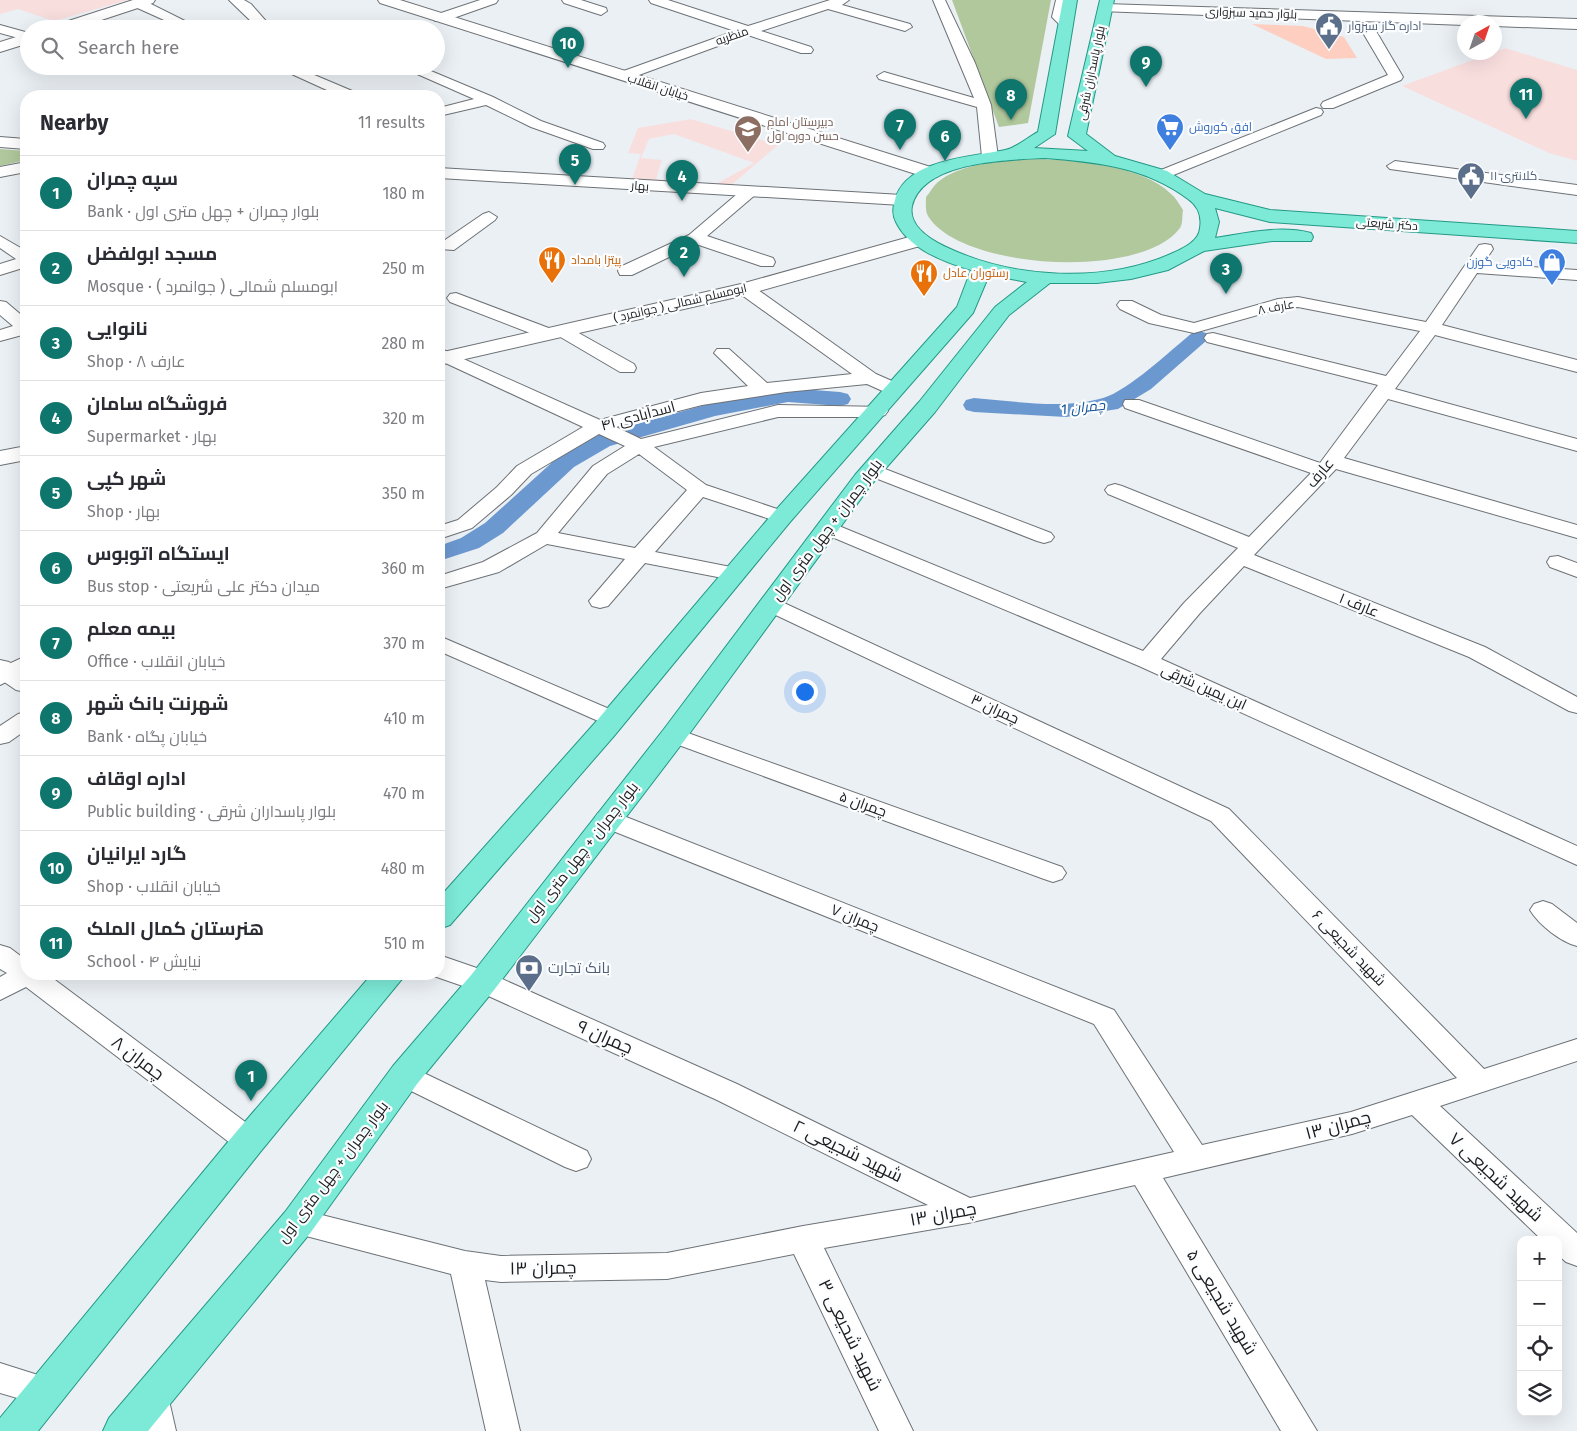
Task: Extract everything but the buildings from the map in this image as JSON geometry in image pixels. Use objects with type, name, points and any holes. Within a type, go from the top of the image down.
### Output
[{"type":"main road","name":"خیابان انقلاب","points":[[385,0],[931,174]]},
{"type":"main road","points":[[86,20],[143,2]]},
{"type":"main road","points":[[1012,154],[1046,134],[1066,8],[1104,10]]},
{"type":"main road","name":"بلوار حمید سبزواری","points":[[1104,10],[1123,14],[1366,26],[1457,28]]},
{"type":"main road","name":"بلوار حمید سبزواری","points":[[1104,10],[1577,24]]},
{"type":"main road","name":"بلوار پاسداران شرقی","points":[[1104,10],[1077,136],[1110,160]]},
{"type":"main road","points":[[1502,29],[1577,32]]},
{"type":"main road","points":[[2,47],[20,41]]},
{"type":"main road","points":[[0,142],[20,144]]},
{"type":"main road","points":[[1012,154],[1078,155],[1110,160],[1161,174],[1183,186],[1199,198],[1210,214],[1210,230],[1199,246],[1174,262],[1138,272],[1093,278],[1044,278],[982,268],[947,256],[920,240],[903,220],[902,200],[912,186],[931,174],[954,164],[1012,154]]},
{"type":"main road","name":"بهار","points":[[445,173],[902,200]]},
{"type":"main road","name":"دکتر شریعتی","points":[[1199,198],[1270,216],[1418,226],[1577,241]]},
{"type":"main road","points":[[1418,226],[1409,231],[1408,237],[1426,245]]},
{"type":"main road","points":[[1199,246],[1272,235],[1320,238]]},
{"type":"main road","name":"ابومسلم شمالی ( جوانمرد )","points":[[445,355],[745,288],[920,240]]},
{"type":"main road","name":"دکتر شریعتی","points":[[1397,243],[1484,249],[1577,241]]},
{"type":"main road","points":[[445,911],[613,719],[782,517],[966,309],[982,268]]},
{"type":"main road","name":"بلوار چمران + چهل متری اول","points":[[123,1431],[298,1222],[405,1075],[483,982],[607,819],[674,735],[872,470],[925,409],[1002,311],[1044,278]]},
{"type":"main road","points":[[0,458],[20,454]]},
{"type":"main road","points":[[445,968],[483,982]]},
{"type":"main road","points":[[14,1431],[48,1392],[249,1141],[385,980]]},
{"type":"street","points":[[235,0],[246,6],[259,20]]},
{"type":"street","points":[[440,18],[490,0]]},
{"type":"street","points":[[568,0],[601,11]]},
{"type":"street","points":[[655,0],[806,50]]},
{"type":"street","name":"منظریه","points":[[622,76],[747,31],[843,0]]},
{"type":"street","points":[[939,0],[958,43],[965,51],[984,105],[990,157]]},
{"type":"street","points":[[143,2],[178,20]]},
{"type":"street","points":[[829,5],[905,27]]},
{"type":"street","points":[[1161,174],[1396,78],[1366,26]]},
{"type":"street","points":[[0,29],[20,35]]},
{"type":"street","points":[[2,47],[20,48]]},
{"type":"street","points":[[304,75],[338,90]]},
{"type":"street","points":[[428,75],[488,100],[536,124],[598,146]]},
{"type":"street","points":[[884,76],[984,105]]},
{"type":"street","points":[[445,111],[488,100]]},
{"type":"street","points":[[1395,166],[1577,190]]},
{"type":"street","points":[[3,172],[20,169]]},
{"type":"street","points":[[3,172],[20,177]]},
{"type":"street","points":[[626,271],[695,238],[749,192]]},
{"type":"street","points":[[445,245],[448,246],[489,216]]},
{"type":"street","points":[[695,238],[767,262]]},
{"type":"street","points":[[0,241],[20,255]]},
{"type":"street","name":"عارف","points":[[1147,661],[1192,608],[1328,466],[1388,388],[1484,249]]},
{"type":"street","points":[[0,270],[20,262]]},
{"type":"street","points":[[1472,268],[1576,278]]},
{"type":"street","points":[[745,288],[869,378],[894,389]]},
{"type":"street","points":[[456,298],[555,332],[626,368]]},
{"type":"street","name":"عارف ۸","points":[[1126,305],[1155,319],[1194,328],[1278,304],[1298,302],[1431,328],[1577,366]]},
{"type":"street","points":[[1278,304],[1213,338],[1388,388],[1505,426],[1577,445]]},
{"type":"street","points":[[0,306],[20,323]]},
{"type":"street","points":[[0,336],[20,330]]},
{"type":"street","points":[[724,353],[762,390]]},
{"type":"street","points":[[445,357],[639,445],[699,489],[782,517]]},
{"type":"street","name":"اسدآبادی ۴۱","points":[[445,531],[465,524],[504,491],[524,470],[598,426],[702,399],[869,378]]},
{"type":"street","points":[[1132,404],[1328,466],[1485,506],[1577,532]]},
{"type":"street","points":[[445,581],[491,567],[544,537],[600,470],[639,445],[778,412],[878,410]]},
{"type":"street","points":[[872,470],[1044,537]]},
{"type":"street","points":[[600,601],[699,489]]},
{"type":"street","name":"عارف ۱","points":[[1114,490],[1247,552],[1477,652],[1577,706]]},
{"type":"street","name":"ابن یمین شرقی","points":[[827,528],[1147,661],[1577,856]]},
{"type":"street","points":[[544,537],[637,557],[733,574]]},
{"type":"street","name":"چمران ۳","points":[[771,604],[1220,815]]},
{"type":"street","points":[[445,646],[613,719]]},
{"type":"street","points":[[0,737],[20,723]]},
{"type":"street","name":"چمران ۵","points":[[674,735],[1053,873]]},
{"type":"street","name":"شهید شجیعی ۶","points":[[1220,815],[1478,1081]]},
{"type":"street","name":"چمران ۷","points":[[607,819],[1104,1018],[1195,1159]]},
{"type":"street","points":[[1543,910],[1577,937]]},
{"type":"street","name":"چمران ۸","points":[[0,955],[20,968]]},
{"type":"street","points":[[0,990],[20,977]]},
{"type":"street","name":"چمران ۸","points":[[36,980],[249,1141]]},
{"type":"street","name":"چمران ۹","points":[[483,982],[727,1092]]},
{"type":"street","name":"چمران ۱۳","points":[[298,1222],[465,1264],[501,1269],[667,1266],[803,1239],[968,1210],[1143,1172],[1352,1123],[1577,1050]]},
{"type":"street","points":[[405,1075],[576,1159]]},
{"type":"street","name":"شهید شجیعی ۲","points":[[727,1092],[968,1210]]},
{"type":"street","name":"شهید شجیعی ۷","points":[[1416,1101],[1577,1253]]},
{"type":"street","name":"شهید شجیعی ۵","points":[[1143,1172],[1300,1431]]},
{"type":"street","name":"شهید شجیعی ۳","points":[[803,1239],[896,1431]]},
{"type":"street","points":[[465,1264],[503,1431]]},
{"type":"street","points":[[0,1378],[48,1392]]},
{"type":"street","points":[[151,1396],[159,1431]]},
{"type":"shaded area","points":[[0,0],[128,0],[58,20],[51,20],[18,9],[0,14]]},
{"type":"shaded area","points":[[1505,48],[1577,70],[1577,161],[1549,153],[1402,86],[1472,60],[1502,60],[1502,49]]},
{"type":"shaded area","name":"دبیرستان امام حسن دوره اول","points":[[691,119],[778,145],[728,188],[632,179],[641,154],[628,153],[638,128]],"holes":[[[674,134],[754,163],[716,184],[656,179],[662,160],[641,158],[649,139]]]},
{"type":"green space","points":[[952,0],[1051,0],[1028,123],[999,127]]},
{"type":"green space","points":[[0,149],[20,151],[20,161],[0,166]]},
{"type":"green space","points":[[1035,159],[1107,166],[1143,176],[1159,184],[1176,199],[1183,210],[1181,226],[1160,245],[1129,256],[1092,261],[1052,262],[1012,257],[976,248],[947,234],[928,216],[926,197],[936,184],[948,175],[972,166]]},
{"type":"waterway","name":"چمران 1","points":[[974,405],[1066,410],[1110,404],[1143,384],[1199,337]]},
{"type":"waterway","points":[[445,552],[470,543],[494,528],[566,462],[602,441],[712,410],[788,395],[840,399]]},
{"type":"place","name":"اداره گاز سبزوار","points":[[1329,50]]},
{"type":"place","name":"گارد ایرانیان","points":[[568,68]]},
{"type":"place","name":"اداره اوقاف","points":[[1146,87]]},
{"type":"place","name":"هنرستان کمال الملک","points":[[1526,119]]},
{"type":"place","name":"شهرنت بانک شهر","points":[[1011,120]]},
{"type":"place","name":"بیمه معلم","points":[[900,150]]},
{"type":"place","name":"افق کوروش","points":[[1170,151]]},
{"type":"place","name":"دبیرستان امام حسن دوره اول","points":[[748,153]]},
{"type":"place","name":"ایستگاه اتوبوس","points":[[945,161]]},
{"type":"place","name":"شهر کپی","points":[[575,185]]},
{"type":"place","name":"کلانتری ۱۱","points":[[1471,200]]},
{"type":"place","name":"فروشگاه سامان","points":[[682,201]]},
{"type":"place","name":"مسجد ابولفضل","points":[[684,277]]},
{"type":"place","name":"پیتزا بامداد","points":[[552,284]]},
{"type":"place","name":"کادویی گوزن","points":[[1552,286]]},
{"type":"place","name":"نانوایی","points":[[1226,294]]},
{"type":"place","name":"رستوران عادل","points":[[924,297]]},
{"type":"place","name":"بانک تجارت","points":[[529,992]]},
{"type":"place","name":"سپه چمران","points":[[251,1101]]}]
